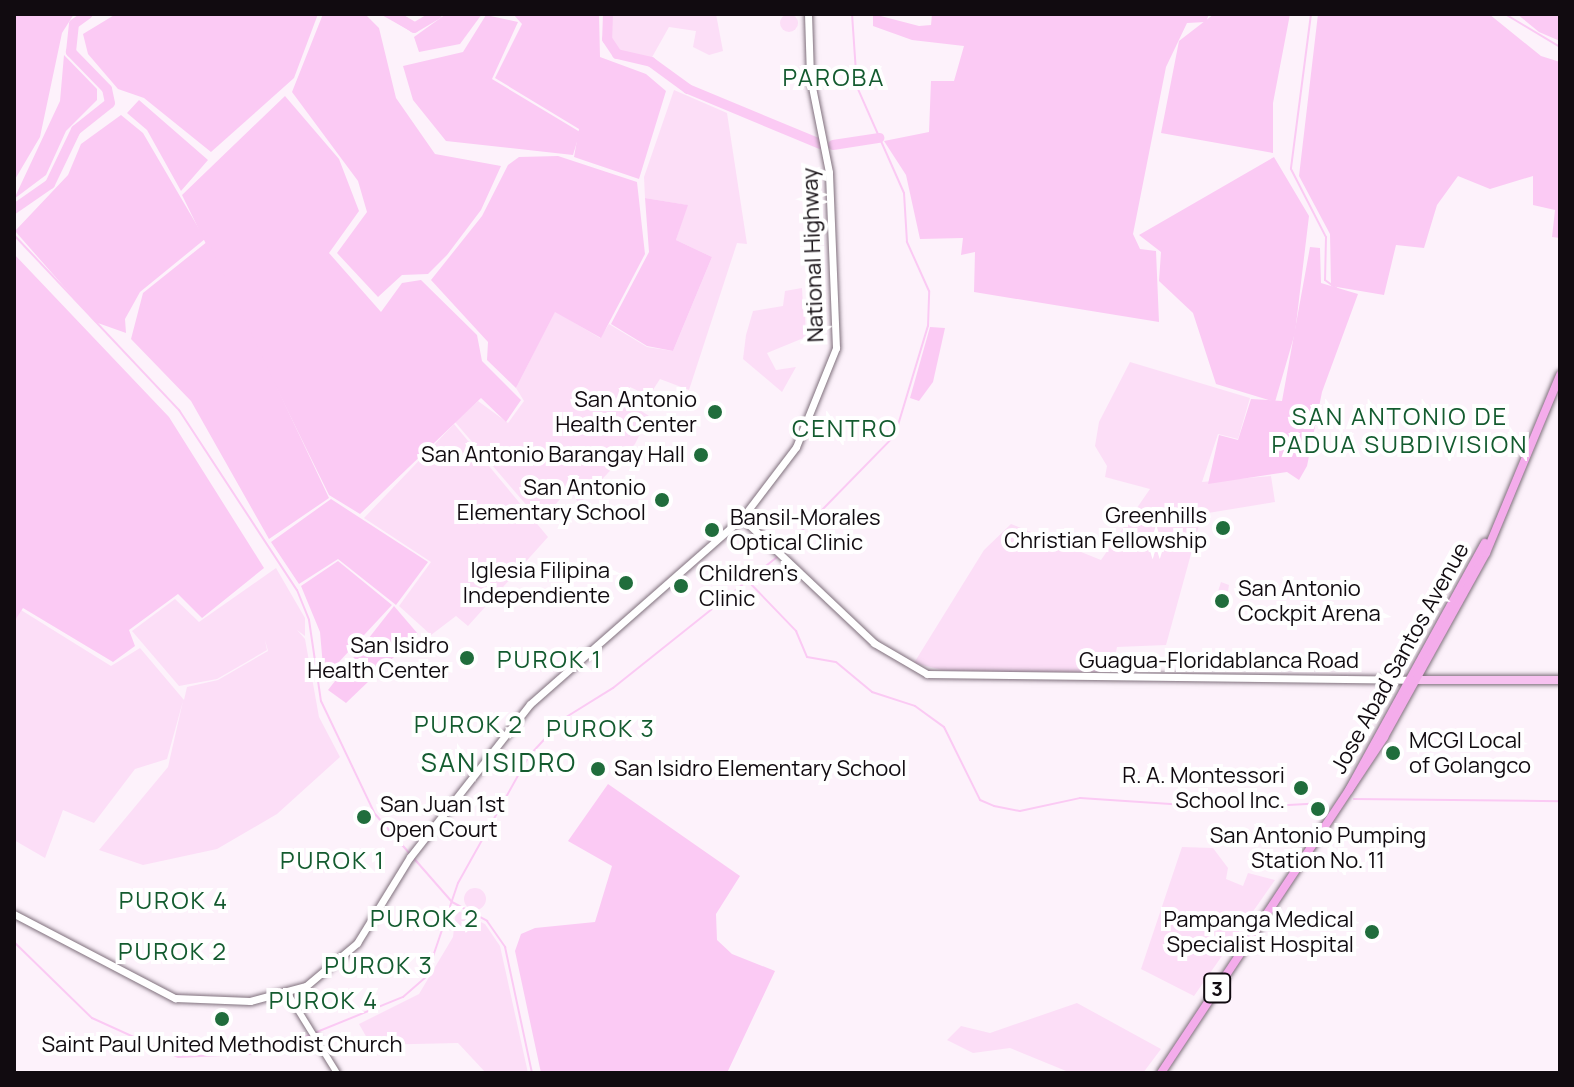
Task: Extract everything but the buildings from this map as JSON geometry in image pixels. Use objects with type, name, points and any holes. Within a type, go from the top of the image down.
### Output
[{"type":"highway","name":"Jose Abad Santos Avenue","points":[[1161,1073],[1349,791],[1485,543],[1560,375]]},
{"type":"main road","name":"National Highway","points":[[14,914],[175,998],[272,998],[288,994],[346,956],[412,855],[530,704],[742,518],[796,447],[836,348],[829,172],[810,77],[808,14]]},
{"type":"main road","name":"Guagua-Floridablanca Road","points":[[742,518],[874,643],[927,674],[1560,680]]},
{"type":"street","points":[[288,994],[337,1073]]},
{"type":"shaded area","points":[[14,14],[74,14],[62,33],[40,137],[14,181]]},
{"type":"shaded area","points":[[116,14],[318,14],[294,78],[211,152],[144,98],[118,89],[88,54],[83,34]]},
{"type":"shaded area","points":[[323,14],[365,14],[379,28],[396,98],[435,154],[501,166],[481,210],[447,255],[428,274],[402,275],[378,297],[337,253],[367,212],[358,181],[292,92]]},
{"type":"shaded area","points":[[380,14],[402,14],[417,23],[412,32]]},
{"type":"shaded area","points":[[446,14],[482,14],[460,44],[419,52],[414,37]]},
{"type":"shaded area","points":[[513,14],[599,14],[600,57],[646,74],[666,91],[639,179],[574,157],[579,129],[495,78],[522,24]]},
{"type":"shaded area","points":[[613,14],[716,14],[723,51],[709,55],[693,47],[696,31],[669,27],[651,59],[617,51],[609,39]]},
{"type":"shaded area","points":[[785,14],[793,14],[798,23],[796,30],[785,32],[780,27],[780,19]]},
{"type":"shaded area","points":[[873,14],[919,26],[931,25],[932,14],[1209,14],[1206,22],[1187,23],[1166,67],[1133,234],[1140,249],[1156,251],[1159,322],[974,292],[975,252],[961,255],[963,238],[920,239],[906,175],[884,141],[929,132],[931,81],[954,81],[964,46],[912,40],[873,26]]},
{"type":"shaded area","points":[[1214,14],[1290,14],[1273,103],[1273,153],[1161,133],[1179,41]]},
{"type":"shaded area","points":[[1318,14],[1489,14],[1541,56],[1560,62],[1560,238],[1552,237],[1555,210],[1533,205],[1533,176],[1490,189],[1458,176],[1437,205],[1424,248],[1396,245],[1384,295],[1331,286],[1330,234],[1299,176]]},
{"type":"shaded area","points":[[1517,14],[1560,14],[1560,41],[1539,32]]},
{"type":"shaded area","points":[[486,15],[518,22],[492,79],[580,132],[573,155],[446,141],[413,100],[403,66],[463,52]]},
{"type":"shaded area","points":[[64,55],[97,89],[97,100],[66,131],[46,175],[14,199],[60,101]]},
{"type":"shaded area","points":[[674,90],[727,113],[747,244],[737,243],[689,390],[660,379],[649,396],[630,387],[623,399],[649,416],[635,444],[579,504],[574,496],[560,499],[541,522],[455,422],[478,401],[508,423],[524,401],[516,388],[555,311],[600,338],[609,324],[647,347],[673,351],[712,257],[676,240],[687,205],[645,198],[644,177]]},
{"type":"shaded area","points":[[285,96],[339,159],[359,211],[329,253],[381,312],[402,283],[421,280],[477,335],[482,361],[521,400],[506,422],[481,398],[360,514],[329,495],[182,195]]},
{"type":"shaded area","points":[[139,100],[208,160],[181,191],[147,130],[127,113]]},
{"type":"shaded area","points":[[121,115],[143,133],[205,239],[140,292],[125,319],[126,333],[95,322],[15,231],[68,175],[81,144]]},
{"type":"shaded area","points":[[558,156],[637,182],[645,254],[601,338],[555,312],[516,388],[487,360],[488,342],[431,280],[482,216],[508,165],[519,157]]},
{"type":"shaded area","points":[[1274,157],[1309,216],[1295,333],[1275,402],[1216,384],[1193,313],[1159,281],[1161,252],[1139,235]]},
{"type":"shaded area","points":[[645,198],[688,205],[676,240],[712,257],[673,351],[647,346],[611,324],[649,252]]},
{"type":"shaded area","points":[[208,241],[329,498],[269,539],[191,401],[131,339],[143,293]]},
{"type":"shaded area","points":[[1310,247],[1320,248],[1321,283],[1358,294],[1322,392],[1307,466],[1299,480],[1287,472],[1208,484],[1219,435],[1238,440],[1251,399],[1282,401]]},
{"type":"shaded area","points":[[14,254],[169,417],[264,568],[202,618],[178,594],[129,630],[135,646],[113,662],[23,608],[14,622]]},
{"type":"shaded area","points":[[802,288],[803,305],[813,310],[805,316],[806,337],[767,353],[776,370],[796,367],[782,392],[743,359],[746,335],[753,311],[783,306],[785,291]]},
{"type":"shaded area","points":[[930,327],[945,328],[933,382],[919,401],[910,398]]},
{"type":"shaded area","points":[[1130,362],[1250,398],[1238,439],[1218,434],[1202,482],[1271,476],[1275,502],[1202,514],[1166,645],[1117,647],[1112,672],[950,672],[914,663],[984,550],[1011,524],[1101,560],[1150,489],[1105,477],[1107,466],[1095,446],[1099,422]]},
{"type":"shaded area","points":[[454,424],[548,537],[468,626],[456,616],[431,635],[399,606],[431,562],[364,518]]},
{"type":"shaded area","points":[[331,499],[428,562],[396,605],[338,559],[299,584],[271,542]]},
{"type":"shaded area","points":[[338,561],[392,605],[324,678],[320,632],[301,586]]},
{"type":"shaded area","points":[[276,568],[305,618],[305,636],[297,630],[305,639],[319,717],[340,757],[277,814],[217,849],[143,865],[99,850],[168,767],[183,701],[167,759],[135,769],[94,823],[63,810],[45,858],[14,840],[14,622],[21,610],[111,666],[140,648],[184,700],[187,687],[218,680],[268,651],[265,640],[267,650],[217,679],[179,686],[132,631],[175,599],[199,622]]},
{"type":"shaded area","name":"San Antonio Cockpit Arena","points":[[1221,582],[1229,585],[1225,610],[1213,607]]},
{"type":"shaded area","points":[[394,606],[418,634],[346,703],[328,690]]},
{"type":"shaded area","points":[[608,784],[740,876],[716,914],[717,940],[732,954],[775,971],[727,1073],[541,1073],[515,951],[521,934],[535,928],[595,922],[612,866],[568,841]]},
{"type":"shaded area","name":"San Juan 1st Open Court","points":[[364,806],[371,809],[374,816],[371,823],[364,826],[357,823],[354,816],[357,809]]},
{"type":"shaded area","points":[[1182,847],[1213,848],[1228,868],[1226,879],[1243,886],[1248,873],[1275,880],[1194,996],[1141,969]]},
{"type":"shaded area","points":[[475,888],[483,891],[486,899],[483,907],[475,910],[467,907],[464,899],[467,891]]},
{"type":"shaded area","points":[[456,910],[485,924],[500,946],[528,1073],[486,1073],[458,1043],[371,1045],[359,1024],[419,994],[453,937]]},
{"type":"shaded area","points":[[1077,1003],[1161,1049],[1143,1073],[1071,1073],[1010,1048],[973,1053],[947,1040],[961,1026],[990,1033]]},
{"type":"waterway","points":[[14,209],[50,184],[76,130],[110,103],[107,89],[71,52],[74,24],[88,14]]},
{"type":"waterway","points":[[392,14],[414,28],[437,14]]},
{"type":"waterway","points":[[608,14],[607,39],[617,54],[651,62],[688,89],[820,144]]},
{"type":"waterway","points":[[781,552],[895,435],[928,326],[929,291],[907,242],[904,193],[857,87],[852,14]]},
{"type":"waterway","points":[[1311,14],[1291,169],[1326,237],[1325,280],[1339,290]]},
{"type":"waterway","points":[[1505,14],[1560,47]]},
{"type":"waterway","points":[[833,145],[879,138]]},
{"type":"waterway","points":[[14,235],[179,410],[297,590],[309,620],[321,701],[375,814],[452,902],[487,921],[505,947],[532,1073]]},
{"type":"waterway","points":[[14,942],[92,1018],[178,1057],[265,1053],[403,997],[426,977],[458,883],[529,756],[563,719],[613,688],[777,557]]},
{"type":"waterway","points":[[747,580],[796,631],[807,657],[836,662],[872,692],[915,706],[944,727],[980,800],[994,806],[1020,811],[1080,798],[1231,808],[1325,803]]},
{"type":"waterway","points":[[1354,799],[1560,801]]},
{"type":"place","name":"San Antonio Health Center","points":[[715,412]]},
{"type":"place","name":"San Antonio Barangay Hall","points":[[701,455]]},
{"type":"place","name":"San Antonio Elementary School","points":[[662,500]]},
{"type":"place","name":"Greenhills Christian Fellowship","points":[[1223,528]]},
{"type":"place","name":"Bansil-Morales Optical Clinic","points":[[712,530]]},
{"type":"place","name":"Iglesia Filipina Independiente","points":[[626,583]]},
{"type":"place","name":"Children's Clinic","points":[[681,586]]},
{"type":"place","name":"San Antonio Cockpit Arena","points":[[1222,601]]},
{"type":"place","name":"San Isidro Health Center","points":[[467,658]]},
{"type":"place","name":"MCGI Local of Golangco","points":[[1393,753]]},
{"type":"place","name":"San Isidro Elementary School","points":[[598,769]]},
{"type":"place","name":"R. A. Montessori School Inc.","points":[[1301,788]]},
{"type":"place","name":"San Antonio Pumping Station No. 11","points":[[1318,809]]},
{"type":"place","name":"San Juan 1st Open Court","points":[[364,817]]},
{"type":"place","name":"Pampanga Medical Specialist Hospital","points":[[1372,932]]},
{"type":"place","name":"Saint Paul United Methodist Church","points":[[222,1019]]},
{"type":"district","name":"PAROBA","points":[[834,77]]},
{"type":"district","name":"CENTRO","points":[[845,428]]},
{"type":"district","name":"SAN ANTONIO DE PADUA SUBDIVISION","points":[[1400,430]]},
{"type":"district","name":"PUROK 1","points":[[550,659]]},
{"type":"district","name":"PUROK 2","points":[[469,724]]},
{"type":"district","name":"PUROK 3","points":[[601,728]]},
{"type":"district","name":"SAN ISIDRO","points":[[499,763]]},
{"type":"district","name":"PUROK 1","points":[[333,860]]},
{"type":"district","name":"PUROK 4","points":[[174,900]]},
{"type":"district","name":"PUROK 2","points":[[425,918]]},
{"type":"district","name":"PUROK 2","points":[[173,951]]},
{"type":"district","name":"PUROK 3","points":[[379,965]]},
{"type":"district","name":"PUROK 4","points":[[324,1000]]}]
